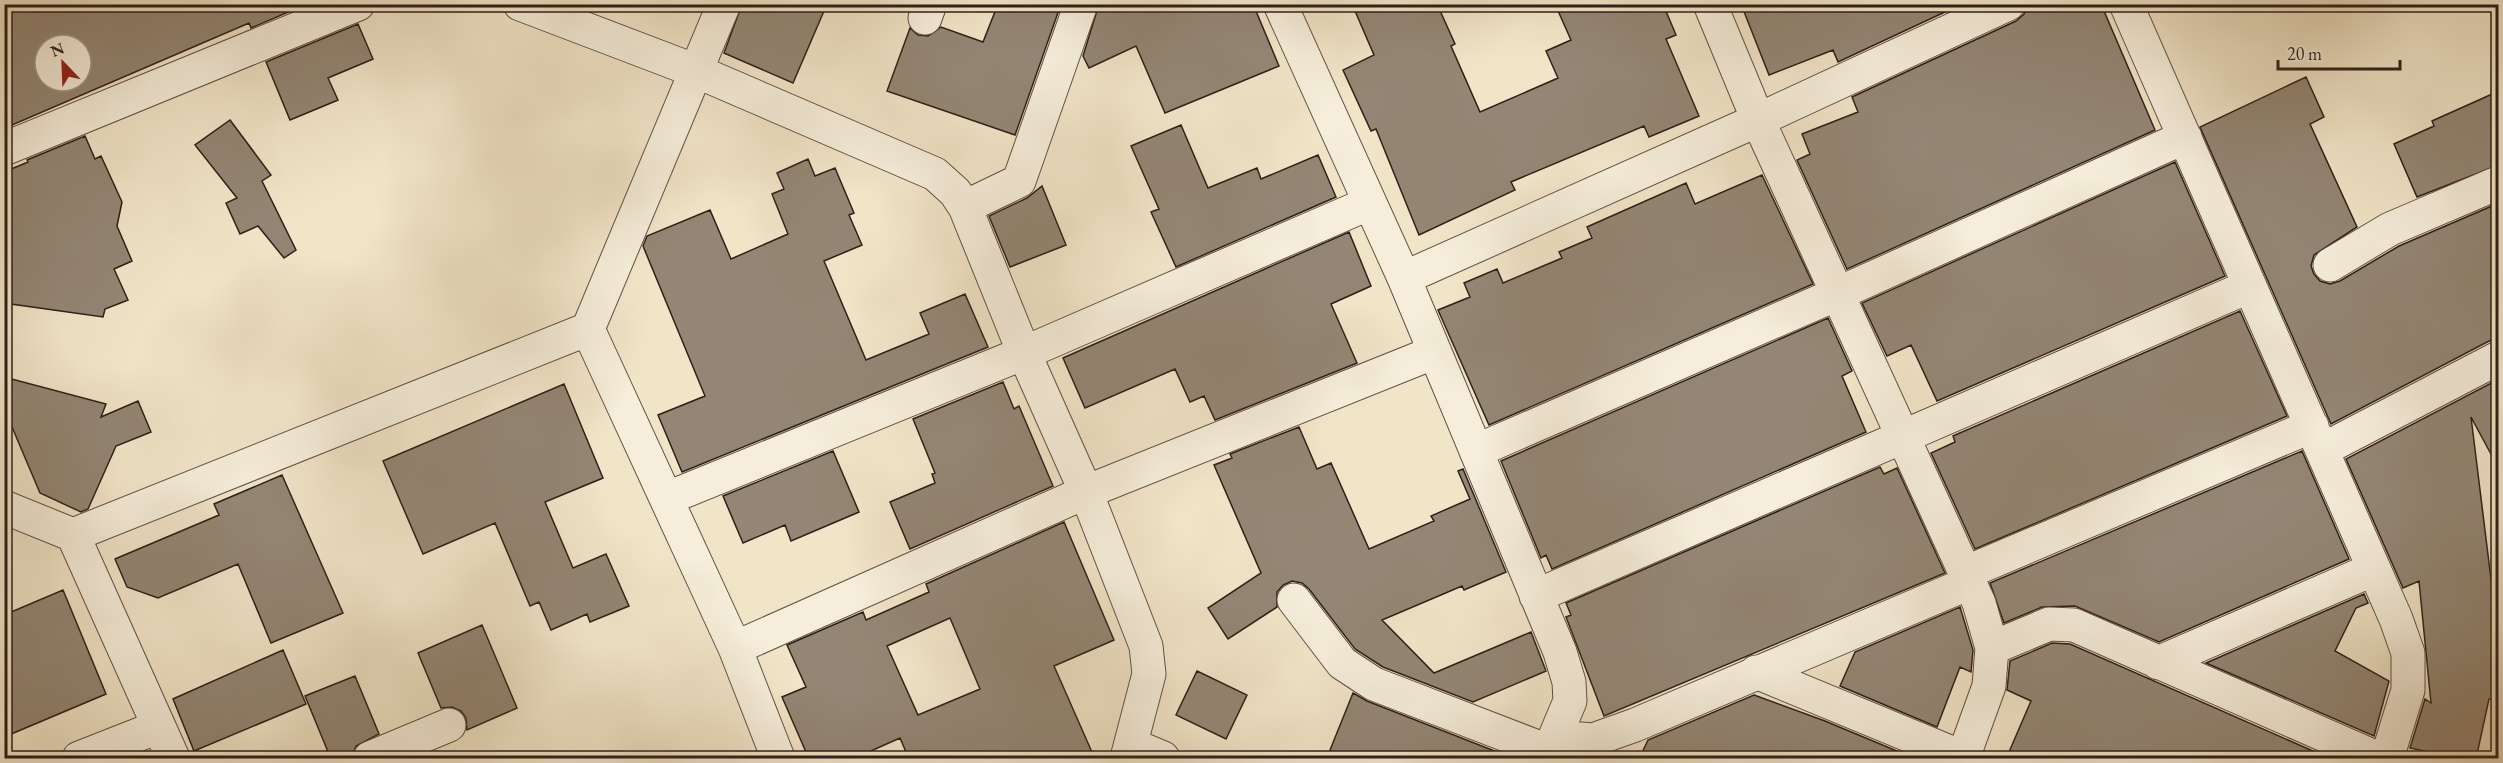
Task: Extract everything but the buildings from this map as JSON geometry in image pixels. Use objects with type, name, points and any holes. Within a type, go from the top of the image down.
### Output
[{"type":"street","points":[[4,149],[358,4]]},
{"type":"street","points":[[520,4],[696,71],[935,174],[955,192],[964,207],[1024,353],[1086,492],[1146,646],[1149,674],[1129,752],[1163,759]]},
{"type":"street","points":[[4,507],[73,535],[588,329],[724,4]]},
{"type":"street","points":[[964,207],[1019,181],[1081,4]]},
{"type":"street","points":[[1280,4],[1404,278],[1536,596],[1569,682],[1570,701],[1554,752]]},
{"type":"street","points":[[1710,4],[1758,120],[1967,578],[1992,648],[1989,686],[1963,758],[1756,672]]},
{"type":"street","points":[[1404,278],[1758,120],[2008,4]]},
{"type":"street","points":[[2126,4],[2374,569],[2408,653],[2409,690],[2387,759]]},
{"type":"street","points":[[1476,451],[1837,294],[2185,137]]},
{"type":"street","points":[[2330,265],[2390,229],[2499,183]]},
{"type":"street","points":[[668,498],[1024,353],[1370,203]]},
{"type":"street","points":[[1536,596],[2250,286]]},
{"type":"street","points":[[588,329],[668,498],[735,648],[778,759]]},
{"type":"street","points":[[735,648],[1086,492],[1435,352]]},
{"type":"street","points":[[1294,600],[1342,663],[1374,684],[1554,752],[1593,740],[1756,672],[1967,578],[2317,438],[2499,358]]},
{"type":"street","points":[[73,535],[173,759]]},
{"type":"street","points":[[2158,663],[2374,569]]},
{"type":"street","points":[[1992,648],[2049,624],[2074,625],[2377,759]]},
{"type":"street","points":[[370,759],[449,725]]},
{"type":"street","points":[[79,759],[158,727]]}]
